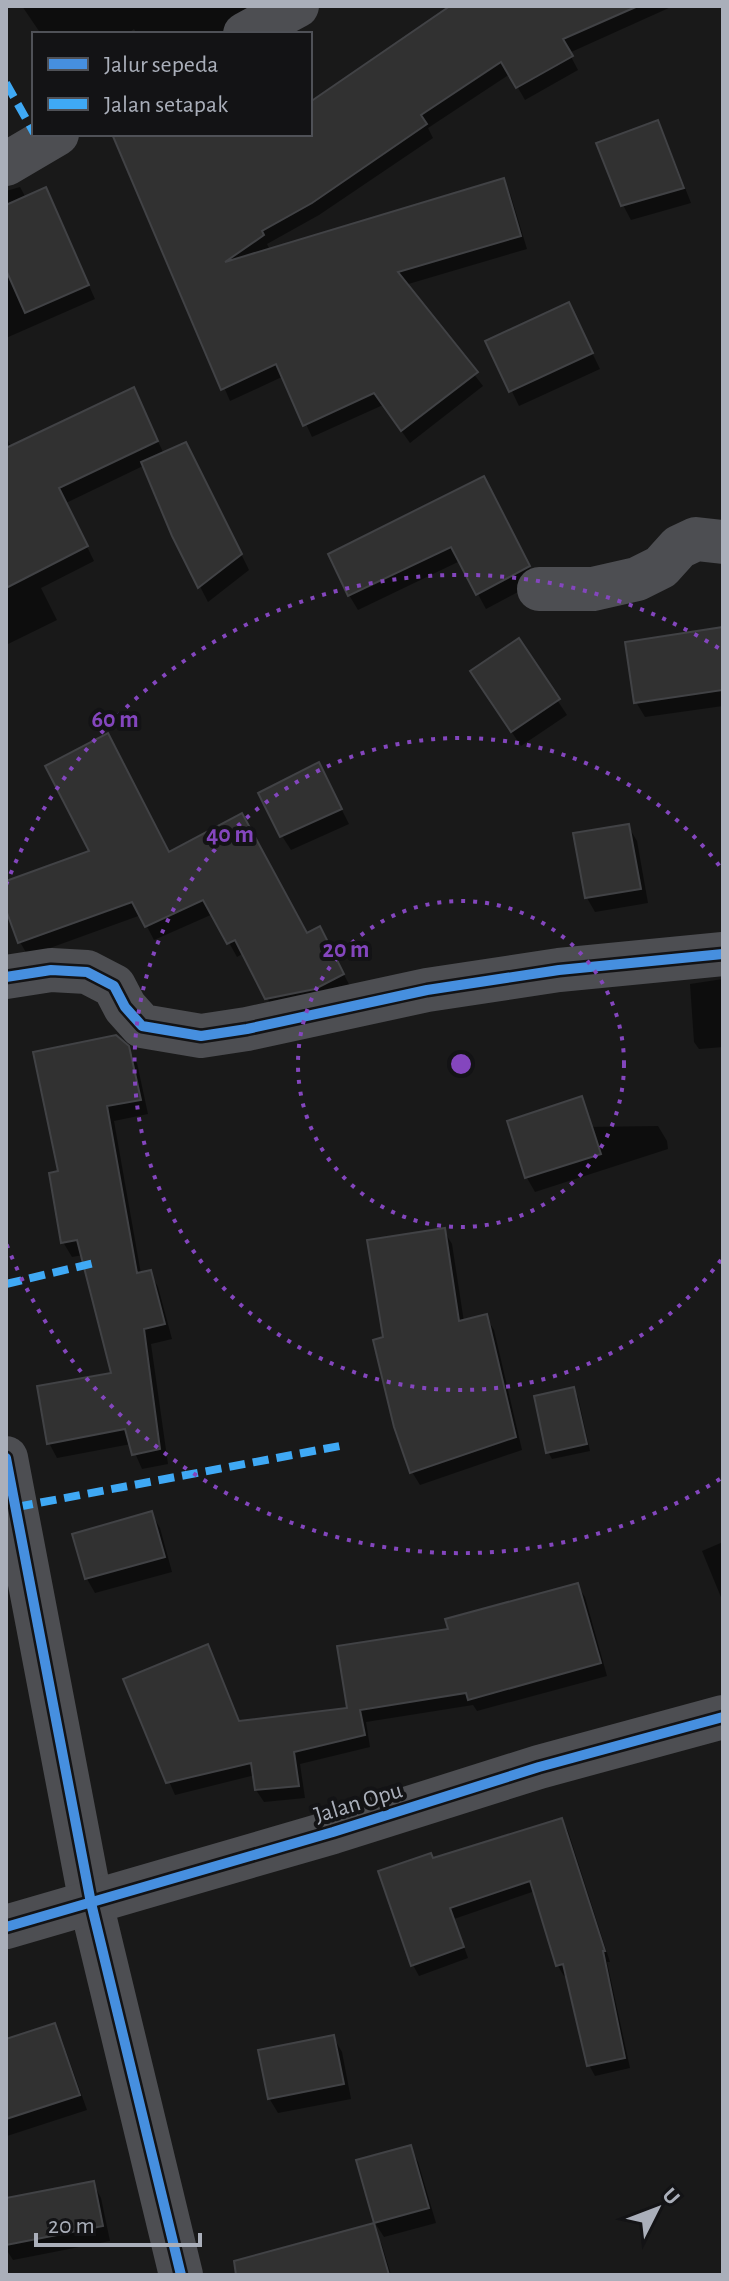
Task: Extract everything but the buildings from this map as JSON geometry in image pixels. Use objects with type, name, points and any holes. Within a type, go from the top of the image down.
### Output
[{"type":"street","points":[[249,32],[297,6]]},
{"type":"street","points":[[6,164],[54,136]]},
{"type":"street","points":[[539,589],[593,589],[637,579],[661,567],[679,547],[696,539],[723,542]]},
{"type":"street","points":[[6,977],[51,970],[87,972],[114,986],[125,1007],[142,1026],[201,1036],[427,990],[559,970],[723,954]]},
{"type":"street","points":[[6,1458],[91,1903],[181,2275]]},
{"type":"street","name":"Jalan Opu","points":[[6,1927],[333,1832],[539,1767],[723,1717]]},
{"type":"marked path","points":[[6,83],[32,129]]},
{"type":"marked path","points":[[6,1284],[94,1263]]},
{"type":"marked path","points":[[17,1507],[345,1445]]},
{"type":"cycle path","points":[[6,977],[51,970],[87,972],[114,986],[125,1007],[142,1026],[201,1036],[427,990],[559,970],[723,954]]},
{"type":"cycle path","points":[[6,1458],[91,1903],[181,2275]]},
{"type":"cycle path","points":[[6,1927],[333,1832],[539,1767],[723,1717]]}]
